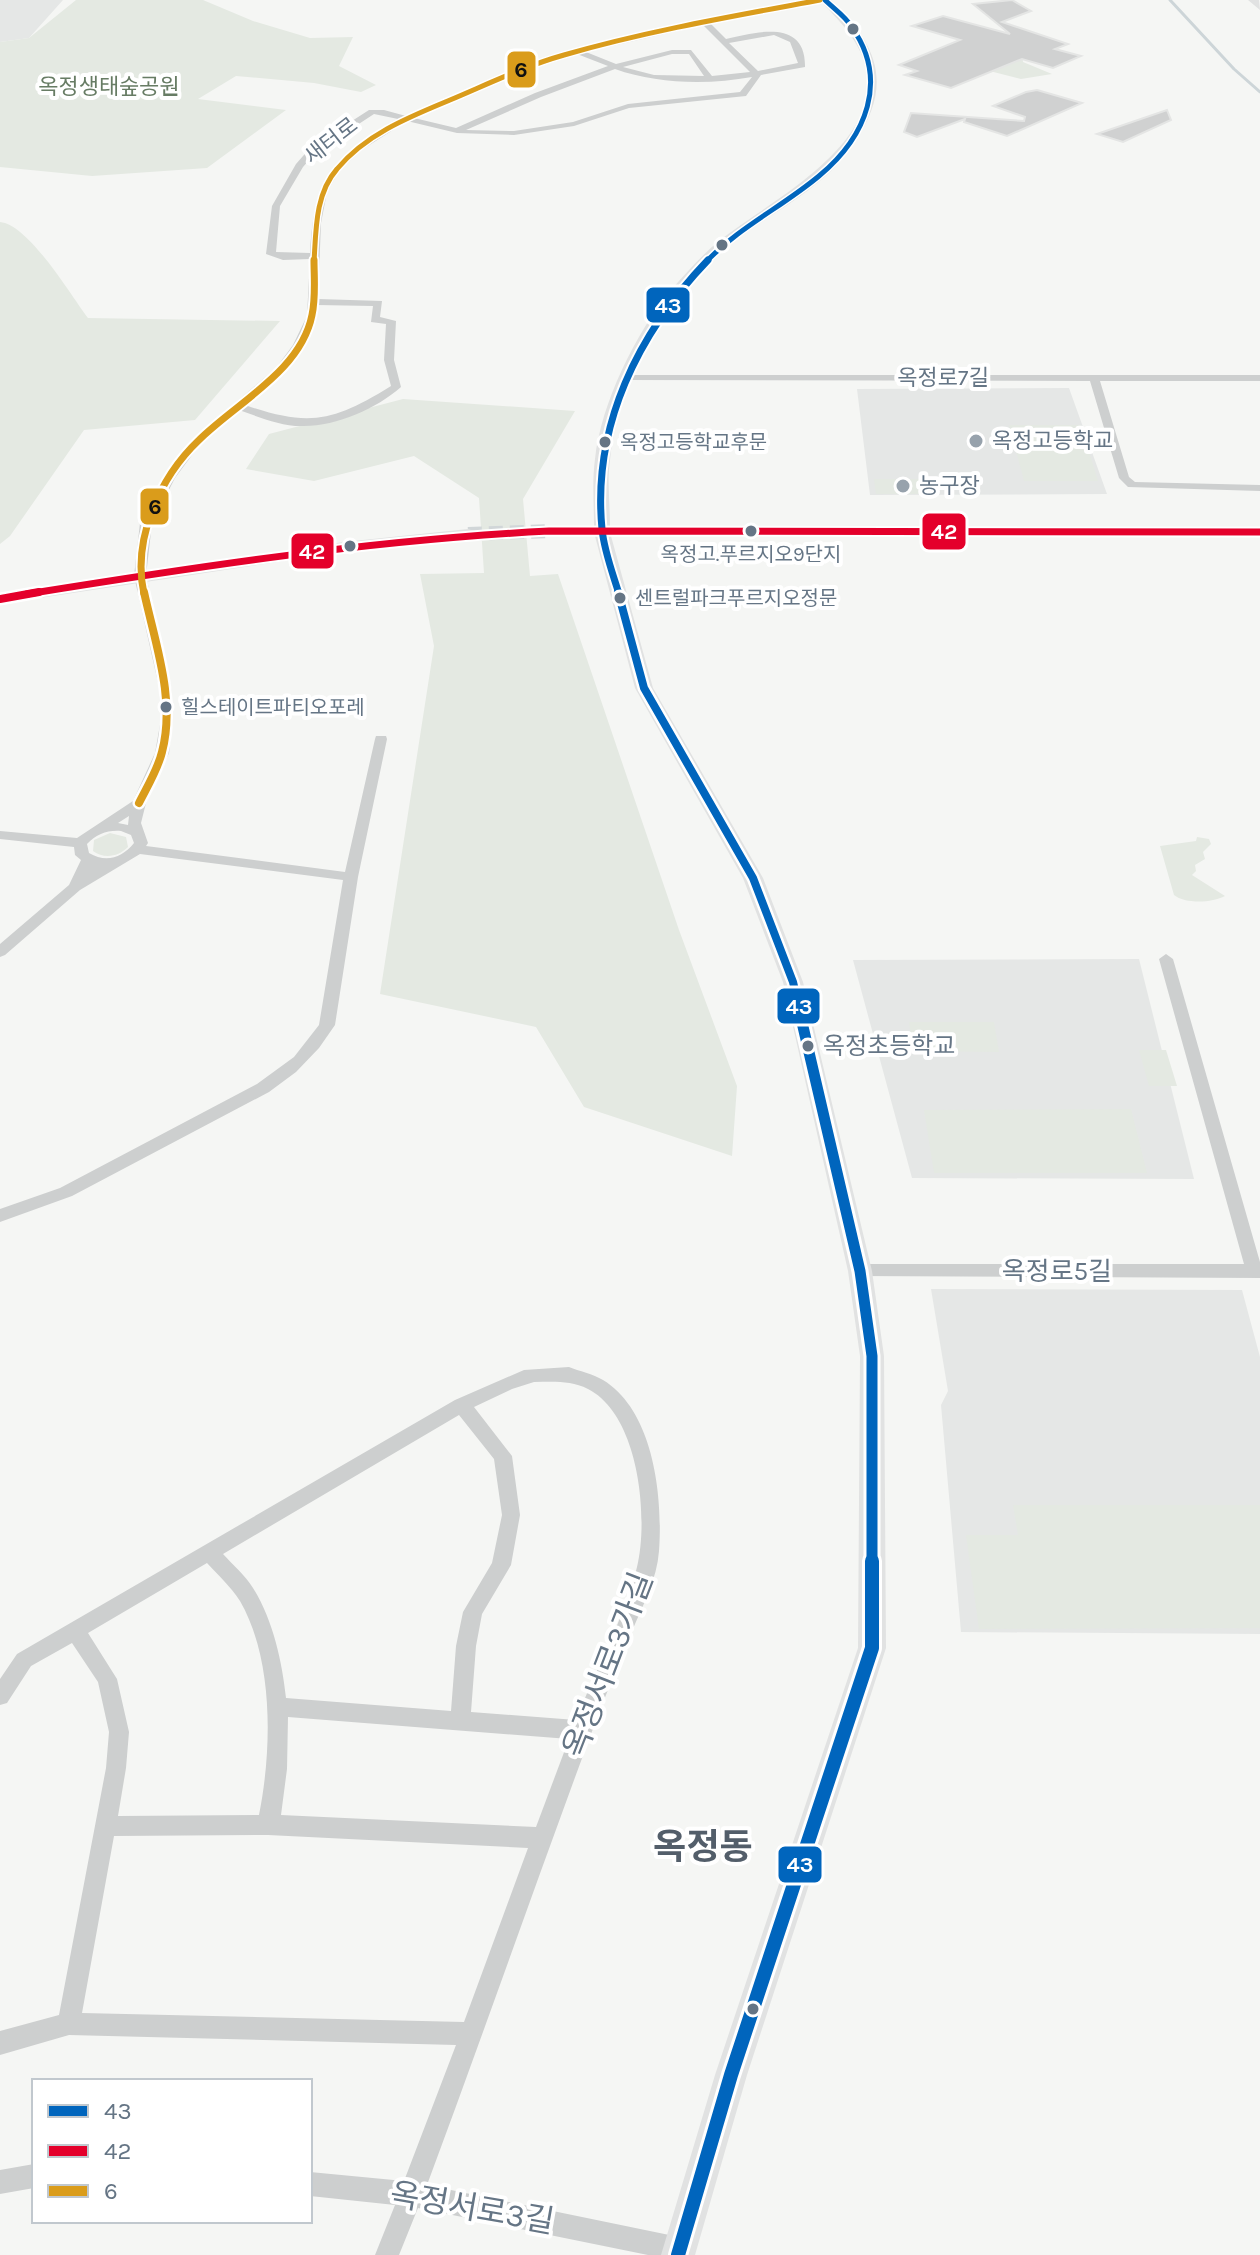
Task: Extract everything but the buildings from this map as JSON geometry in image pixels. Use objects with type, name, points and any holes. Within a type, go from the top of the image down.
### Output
[{"type":"street","name":"새터로","points":[[138,849],[141,843],[135,832],[139,803],[162,753],[167,719],[165,687],[140,576],[146,523],[170,477],[197,441],[280,370],[298,345],[312,316],[316,223],[323,192],[335,170],[357,149],[405,118],[525,68],[705,22],[822,0]]},
{"type":"street","points":[[678,2252],[731,2075],[872,1648],[872,1356],[860,1271],[793,982],[753,878],[644,688],[602,531],[600,503],[606,438],[626,378],[676,293],[722,245],[818,177],[835,161],[861,124],[871,96],[873,78],[870,62],[851,25],[822,0]]},
{"type":"street","points":[[1253,0],[1260,7]]},
{"type":"street","points":[[705,22],[757,75]]},
{"type":"street","name":"새터로","points":[[652,77],[757,75],[802,65],[801,54],[789,36],[768,33],[726,41]]},
{"type":"street","points":[[456,131],[544,92],[620,67],[684,51],[695,56],[710,78]]},
{"type":"street","points":[[578,52],[652,77],[656,103]]},
{"type":"street","name":"새터로","points":[[316,256],[283,257],[271,254],[276,206],[286,185],[313,150],[364,115],[378,111],[456,131],[493,134],[543,131],[628,106],[743,94],[757,75]]},
{"type":"street","points":[[237,406],[289,422],[321,420],[364,408],[396,387],[389,360],[391,321],[374,320],[379,303],[314,302]]},
{"type":"street","name":"옥정로7길","points":[[626,378],[1260,378]]},
{"type":"street","points":[[1094,379],[1127,482],[1149,488],[1260,488]]},
{"type":"street","points":[[549,531],[1260,532]]},
{"type":"street","points":[[0,599],[344,547],[468,534]]},
{"type":"street","points":[[0,1216],[66,1192],[263,1088],[303,1058],[327,1025],[351,877],[381,739]]},
{"type":"street","points":[[0,835],[80,843],[139,803]]},
{"type":"street","points":[[101,828],[120,826],[135,832]]},
{"type":"street","points":[[80,843],[82,855],[88,860],[116,862]]},
{"type":"street","points":[[0,952],[75,887],[138,849],[351,877]]},
{"type":"street","points":[[75,887],[88,860]]},
{"type":"street","name":"옥정로5길","points":[[860,1271],[1257,1271],[1166,959]]},
{"type":"street","name":"옥정서로3가길","points":[[0,1696],[24,1660],[461,1405],[511,1383],[534,1375],[578,1376],[617,1402],[630,1419],[648,1479],[651,1517],[649,1555],[643,1581],[582,1730],[473,2034],[387,2255]]},
{"type":"street","points":[[460,1721],[466,1646],[473,1612],[501,1565],[511,1515],[503,1456],[461,1405]]},
{"type":"street","points":[[211,1553],[249,1598],[268,1648],[277,1707],[276,1794],[268,1825]]},
{"type":"street","points":[[69,2024],[119,1732],[107,1679],[75,1631]]},
{"type":"street","points":[[277,1707],[582,1730]]},
{"type":"street","points":[[105,1826],[268,1825],[544,1838]]},
{"type":"street","points":[[0,2043],[69,2024],[473,2034]]},
{"type":"street","points":[[0,2182],[32,2176]]},
{"type":"street","name":"옥정서로3길","points":[[312,2184],[411,2194],[678,2252]]},
{"type":"shaded area","points":[[0,0],[63,0],[29,38],[0,42]]},
{"type":"shaded area","name":"옥정고등학교","points":[[1069,388],[1107,494],[870,495],[857,389]]},
{"type":"shaded area","name":"옥정초등학교","points":[[1139,959],[1194,1179],[912,1178],[853,960]]},
{"type":"shaded area","points":[[931,1289],[1242,1290],[1260,1357],[1260,1634],[961,1632],[941,1405],[948,1391]]},
{"type":"green space","name":"옥정생태숲공원","points":[[76,0],[203,0],[253,21],[310,38],[353,37],[339,66],[376,85],[361,92],[314,83],[236,76],[198,99],[286,110],[207,168],[92,176],[0,167],[0,42],[29,38]]},
{"type":"green space","points":[[1022,52],[1023,62],[1052,74],[1021,79],[974,67]]},
{"type":"green space","points":[[0,222],[11,226],[36,247],[88,318],[280,321],[195,420],[84,430],[10,536],[0,544]]},
{"type":"green space","points":[[403,399],[575,411],[523,499],[530,576],[558,574],[679,930],[737,1086],[732,1156],[584,1107],[536,1027],[380,994],[434,646],[420,574],[484,573],[479,498],[414,456],[314,481],[246,469],[269,434]]},
{"type":"green space","points":[[1009,425],[1081,425],[1098,481],[1024,481]]},
{"type":"green space","name":"농구장","points":[[874,479],[929,479],[933,494],[876,494]]},
{"type":"green space","points":[[110,833],[126,837],[128,847],[111,856],[93,851],[94,840]]},
{"type":"green space","points":[[1197,837],[1209,839],[1211,844],[1203,852],[1205,859],[1195,865],[1196,871],[1192,875],[1225,896],[1192,901],[1174,895],[1160,846],[1196,841]]},
{"type":"green space","points":[[909,1022],[994,1022],[999,1052],[913,1051]]},
{"type":"green space","points":[[1139,1050],[1166,1050],[1177,1086],[1149,1086]]},
{"type":"green space","points":[[1131,1109],[1147,1173],[934,1173],[924,1110]]},
{"type":"green space","points":[[1013,1505],[1260,1505],[1260,1628],[979,1629],[966,1535],[1018,1535]]},
{"type":"waterway","points":[[1170,0],[1234,69],[1260,92]]},
{"type":"tunnel","points":[[468,534],[549,531]]},
{"type":"transit line","name":"6","points":[[139,803],[162,753],[167,719],[165,687],[140,576],[146,523],[170,477],[197,441],[280,370],[298,345],[312,316],[316,223],[323,192],[335,170],[357,149],[393,124],[525,68],[564,55],[684,26],[820,0]]},
{"type":"transit line","name":"43","points":[[678,2255],[731,2075],[872,1648],[872,1356],[860,1271],[793,982],[753,878],[644,688],[602,531],[602,461],[606,438],[626,378],[639,350],[676,293],[722,245],[818,177],[835,161],[861,124],[871,96],[873,78],[870,62],[851,25],[825,0]]},
{"type":"transit line","name":"42","points":[[0,599],[273,556],[480,534],[549,531],[1260,532]]},
{"type":"place","name":"옥정고등학교","points":[[976,441]]},
{"type":"place","name":"옥정고등학교후문","points":[[605,442]]},
{"type":"place","name":"농구장","points":[[903,486]]},
{"type":"place","name":"옥정고.푸르지오9단지","points":[[751,531]]},
{"type":"place","name":"센트럴파크푸르지오정문","points":[[620,598]]},
{"type":"place","name":"힐스테이트파티오포레","points":[[166,707]]},
{"type":"place","name":"옥정초등학교","points":[[808,1046]]},
{"type":"district","name":"옥정동","points":[[703,1847]]}]
